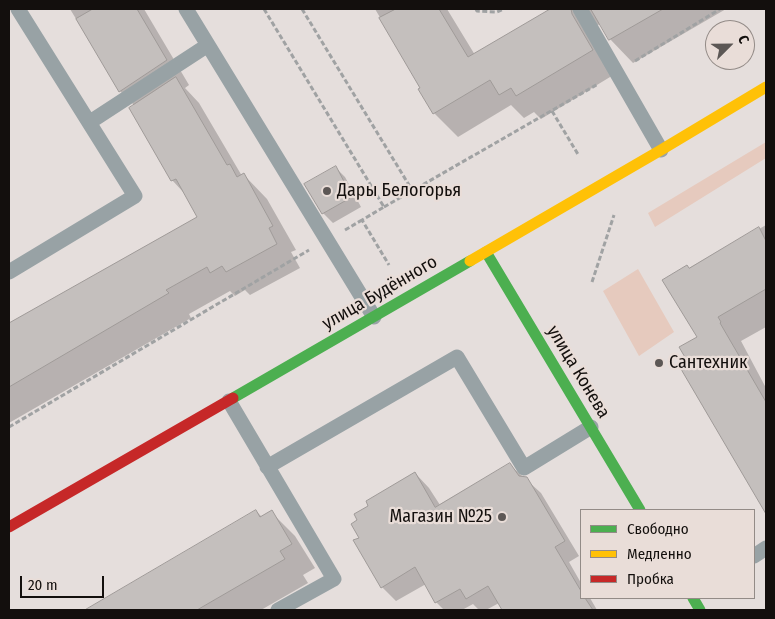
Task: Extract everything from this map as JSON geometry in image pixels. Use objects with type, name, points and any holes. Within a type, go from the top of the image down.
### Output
[{"type":"street","name":"улица Будённого","points":[[9,527],[486,252],[766,87]]},
{"type":"street","name":"улица Конева","points":[[486,252],[639,509]]},
{"type":"street","points":[[694,599],[700,610]]},
{"type":"lane","points":[[9,272],[135,196],[18,9]]},
{"type":"lane","points":[[186,9],[374,317]]},
{"type":"lane","points":[[580,9],[661,150]]},
{"type":"lane","points":[[90,122],[208,45]]},
{"type":"lane","points":[[267,467],[457,357],[524,468],[591,427]]},
{"type":"lane","points":[[229,401],[334,579],[278,610]]},
{"type":"lane","points":[[755,555],[766,548]]},
{"type":"path","points":[[264,9],[384,207]]},
{"type":"path","points":[[302,9],[412,190]]},
{"type":"path","points":[[476,9],[477,11],[498,12],[504,9]]},
{"type":"path","points":[[389,265],[362,220],[552,111],[720,9]]},
{"type":"path","points":[[552,111],[579,156]]},
{"type":"path","points":[[592,282],[614,215]]},
{"type":"path","points":[[9,427],[327,240]]},
{"type":"shaded area","points":[[766,142],[766,158],[655,227],[648,213]]},
{"type":"shaded area","points":[[638,269],[674,332],[639,356],[603,291]]},
{"type":"building","points":[[93,9],[137,9],[167,60],[119,92],[76,19]]},
{"type":"building","points":[[396,9],[439,9],[468,57],[550,9],[571,9],[593,50],[516,96],[511,88],[499,95],[490,80],[433,114],[379,18]]},
{"type":"building","points":[[591,9],[663,9],[609,40]]},
{"type":"building","points":[[176,77],[227,165],[230,164],[237,177],[244,173],[273,226],[269,228],[277,244],[226,272],[222,266],[210,273],[207,267],[166,290],[169,293],[9,387],[9,323],[197,217],[176,179],[171,181],[129,108]]},
{"type":"building","name":"Дары Белогорья","points":[[336,166],[352,197],[322,214],[304,184]]},
{"type":"building","points":[[759,227],[766,241],[766,289],[718,317],[766,402],[766,514],[678,364],[686,359],[679,347],[697,337],[662,280],[687,265],[689,268]]},
{"type":"building","points":[[510,463],[519,476],[527,477],[565,541],[555,547],[580,589],[580,599],[586,599],[593,610],[502,610],[488,586],[466,599],[460,589],[435,603],[415,567],[381,588],[353,540],[359,538],[351,524],[357,520],[354,514],[368,506],[366,501],[415,472],[435,507]]},
{"type":"building","points":[[256,510],[260,517],[272,510],[292,544],[280,551],[285,559],[197,610],[85,610]]},
{"type":"traffic: fast","points":[[486,252],[639,509]]},
{"type":"traffic: fast","points":[[233,398],[470,261]]},
{"type":"traffic: fast","points":[[694,599],[700,610]]},
{"type":"traffic: slow","points":[[470,261],[766,87]]},
{"type":"traffic: jam","points":[[9,527],[233,398]]},
{"type":"place","name":"Дары Белогорья","points":[[327,191]]},
{"type":"place","name":"Сантехник","points":[[659,363]]},
{"type":"place","name":"Магазин №25","points":[[502,517]]}]
